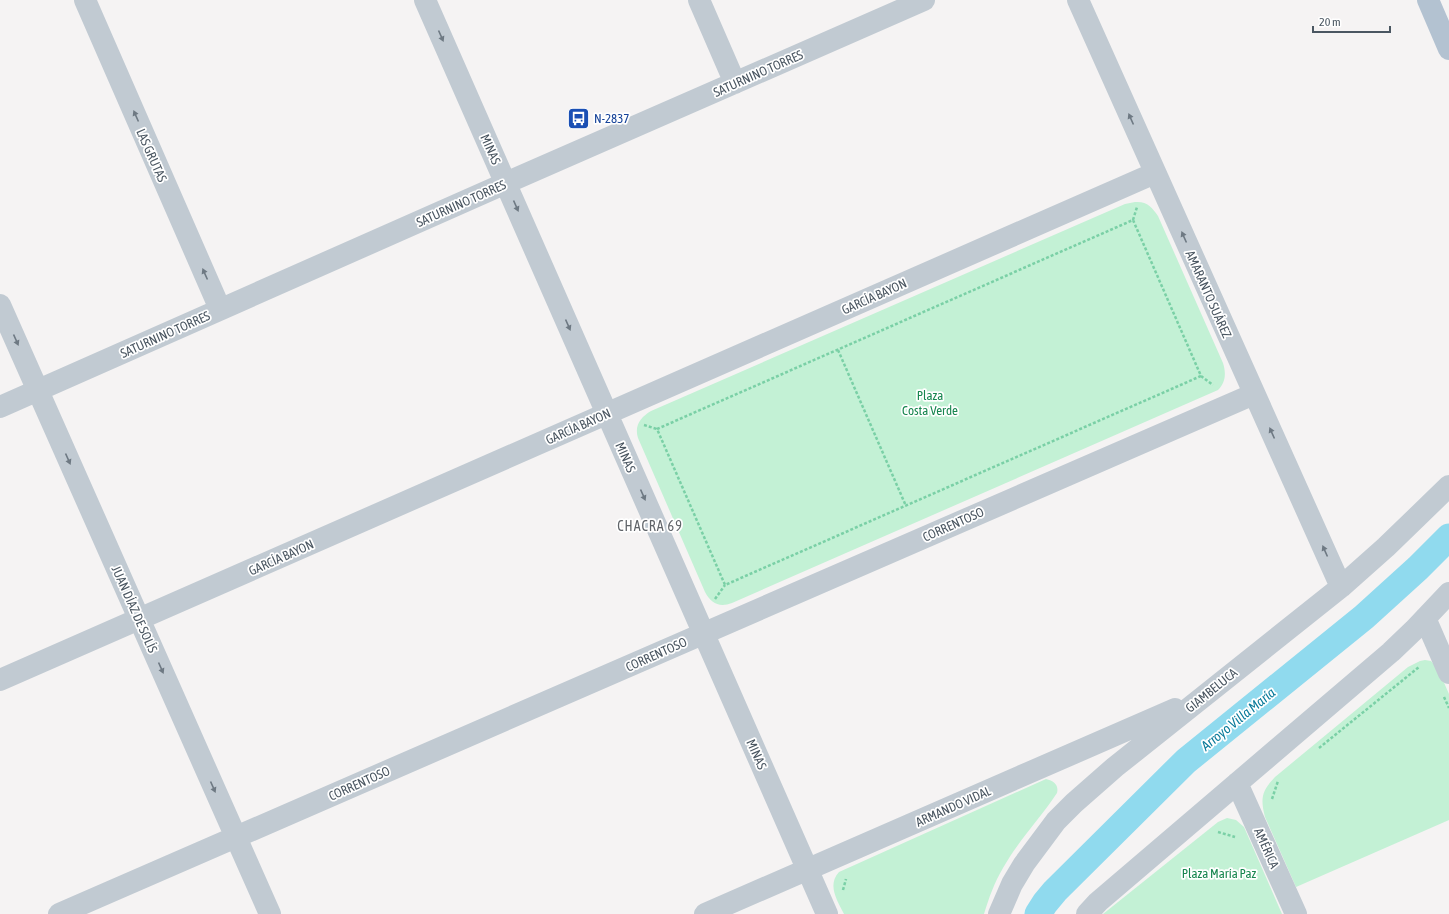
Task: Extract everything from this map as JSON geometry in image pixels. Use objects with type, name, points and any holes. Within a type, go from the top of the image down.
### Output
[{"type":"main road","points":[[1428,0],[1449,48]]},
{"type":"street","name":"LAS GRUTAS","points":[[85,0],[220,309]]},
{"type":"street","name":"MINAS","points":[[425,0],[827,914]]},
{"type":"street","points":[[699,0],[735,83]]},
{"type":"street","name":"SATURNINO TORRES","points":[[0,407],[924,0]]},
{"type":"street","name":"AMARANTO SUÁREZ","points":[[1078,0],[1341,587]]},
{"type":"street","name":"GARCÍA BAYON","points":[[0,680],[1155,173]]},
{"type":"street","name":"JUAN DÍAZ DE SOLÍS","points":[[0,305],[270,914]]},
{"type":"street","name":"CORRENTOSO","points":[[59,914],[1254,394]]},
{"type":"street","name":"GIAMBELUCA","points":[[999,914],[1012,884],[1024,864],[1056,821],[1094,784],[1341,587],[1386,547],[1449,486]]},
{"type":"street","points":[[1086,914],[1098,902],[1391,652],[1449,593]]},
{"type":"street","points":[[1425,618],[1449,673]]},
{"type":"street","name":"ARMANDO VIDAL","points":[[705,914],[1202,697]]},
{"type":"street","name":"AMÉRICA","points":[[1238,783],[1296,914]]},
{"type":"path","points":[[1139,202],[1133,220],[1201,376],[1218,390]]},
{"type":"path","points":[[638,423],[657,429],[1133,220]]},
{"type":"path","points":[[838,350],[906,506]]},
{"type":"path","points":[[713,602],[725,585],[1201,376]]},
{"type":"path","points":[[657,429],[725,585]]},
{"type":"path","points":[[1315,751],[1419,667],[1426,668]]},
{"type":"path","points":[[1444,695],[1449,708]]},
{"type":"path","points":[[1270,805],[1278,781],[1284,776]]},
{"type":"path","points":[[1213,837],[1219,832],[1242,838]]},
{"type":"green space","name":"Plaza Costa Verde","points":[[1143,202],[1149,205],[1158,216],[1223,363],[1225,377],[1223,384],[1218,390],[732,603],[719,605],[710,599],[705,592],[638,438],[638,425],[644,416],[651,411],[1125,204]]},
{"type":"green space","points":[[1425,660],[1431,661],[1438,669],[1449,694],[1449,820],[1296,887],[1265,817],[1263,795],[1267,786],[1275,777],[1408,667]]},
{"type":"green space","points":[[1046,779],[1055,784],[1057,793],[1009,858],[994,885],[984,914],[844,914],[836,898],[833,887],[835,877],[839,872]]},
{"type":"green space","name":"Plaza María Paz","points":[[1227,818],[1236,820],[1244,827],[1282,914],[1103,914],[1218,822]]},
{"type":"waterway","name":"Arroyo Villa María","points":[[1038,914],[1055,891],[1186,761],[1364,617],[1418,568],[1449,537]]},
{"type":"place","name":"N-2837","points":[[579,118]]},
{"type":"district","name":"CHACRA 69","points":[[650,526]]}]
